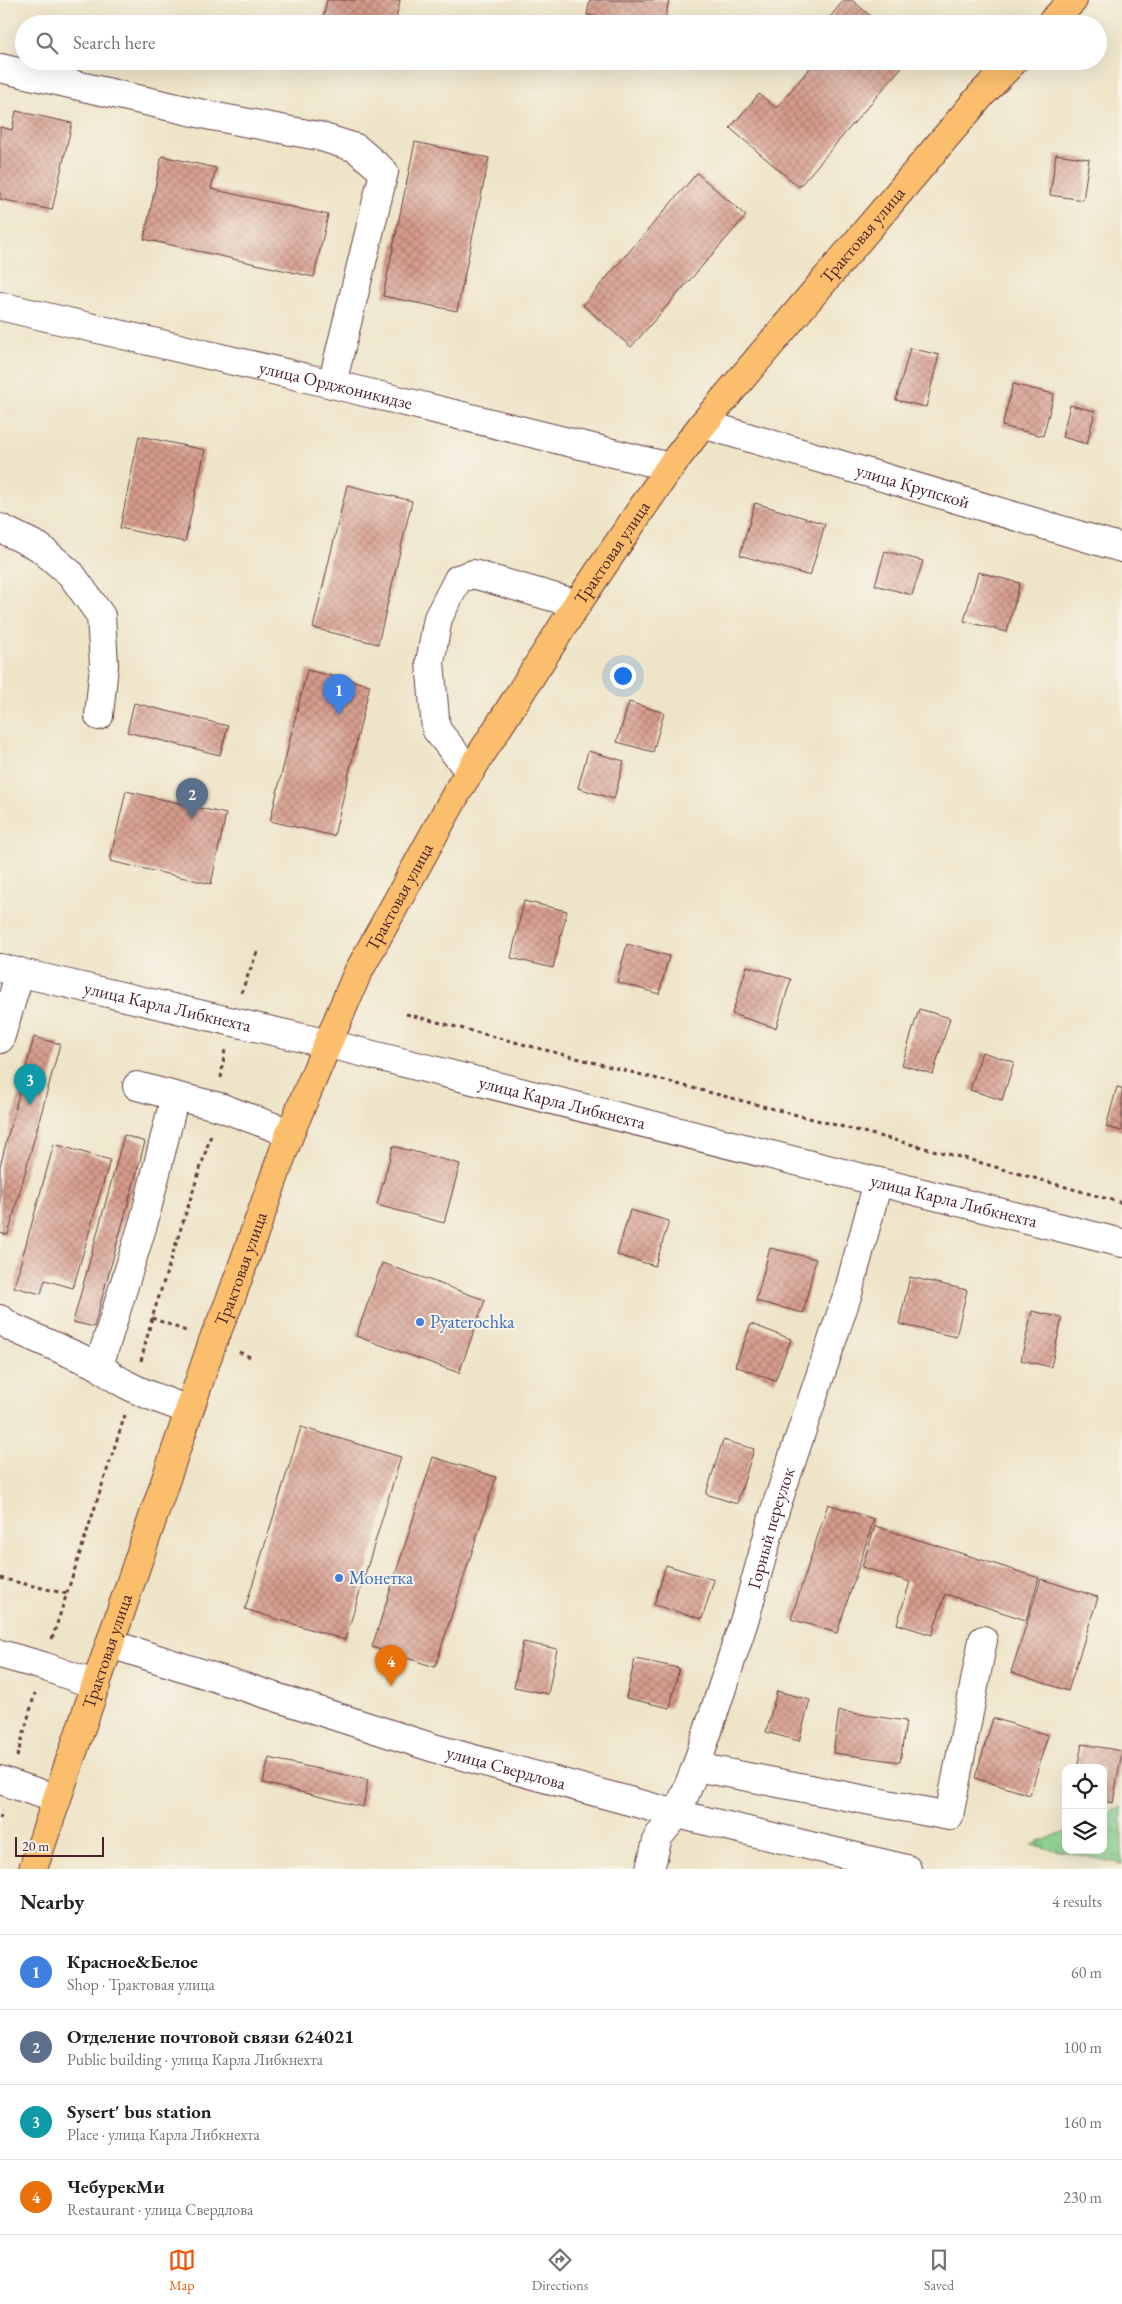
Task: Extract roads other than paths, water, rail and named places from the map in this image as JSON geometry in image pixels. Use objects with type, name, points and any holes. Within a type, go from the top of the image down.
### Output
[{"type":"main road","points":[[1059,15],[1073,0]]},
{"type":"main road","name":"Трактовая улица","points":[[33,1869],[189,1410],[290,1133],[357,974],[470,772],[577,604],[670,467],[969,109],[1006,70]]},
{"type":"street","points":[[0,68],[212,116],[318,136],[356,148],[384,172],[332,384]]},
{"type":"street","name":"улица Орджоникидзе","points":[[0,306],[332,384],[670,467]]},
{"type":"street","name":"улица Крупской","points":[[704,424],[1122,548]]},
{"type":"street","points":[[0,528],[39,546],[71,574],[101,616],[104,665],[100,716]]},
{"type":"street","points":[[470,772],[436,729],[430,662],[438,618],[458,579],[473,574],[577,604]]},
{"type":"street","points":[[0,1039],[10,970]]},
{"type":"street","name":"улица Карла Либкнехта","points":[[10,970],[329,1044],[1122,1243]]},
{"type":"street","points":[[137,1086],[220,1107],[290,1133]]},
{"type":"street","points":[[100,1366],[144,1221],[175,1096]]},
{"type":"street","name":"Горный переулок","points":[[650,1869],[658,1837],[677,1814],[696,1767],[746,1615],[775,1510],[848,1293],[878,1182]]},
{"type":"street","points":[[0,1319],[13,1328],[100,1366],[114,1378],[133,1389],[189,1410]]},
{"type":"street","points":[[696,1767],[949,1816],[983,1640]]},
{"type":"street","name":"улица Свердлова","points":[[110,1644],[437,1749],[677,1814],[908,1869]]},
{"type":"street","points":[[0,1654],[43,1666],[96,1685]]},
{"type":"street","points":[[0,1780],[57,1799]]},
{"type":"place","name":"Красное&Белое","points":[[339,715]]},
{"type":"place","name":"Отделение почтовой связи 624021","points":[[192,819]]},
{"type":"place","name":"Sysert' bus station","points":[[30,1105]]},
{"type":"place","name":"Pyaterochka","points":[[420,1322]]},
{"type":"place","name":"Монетка","points":[[339,1578]]},
{"type":"place","name":"ЧебурекМи","points":[[391,1686]]}]
